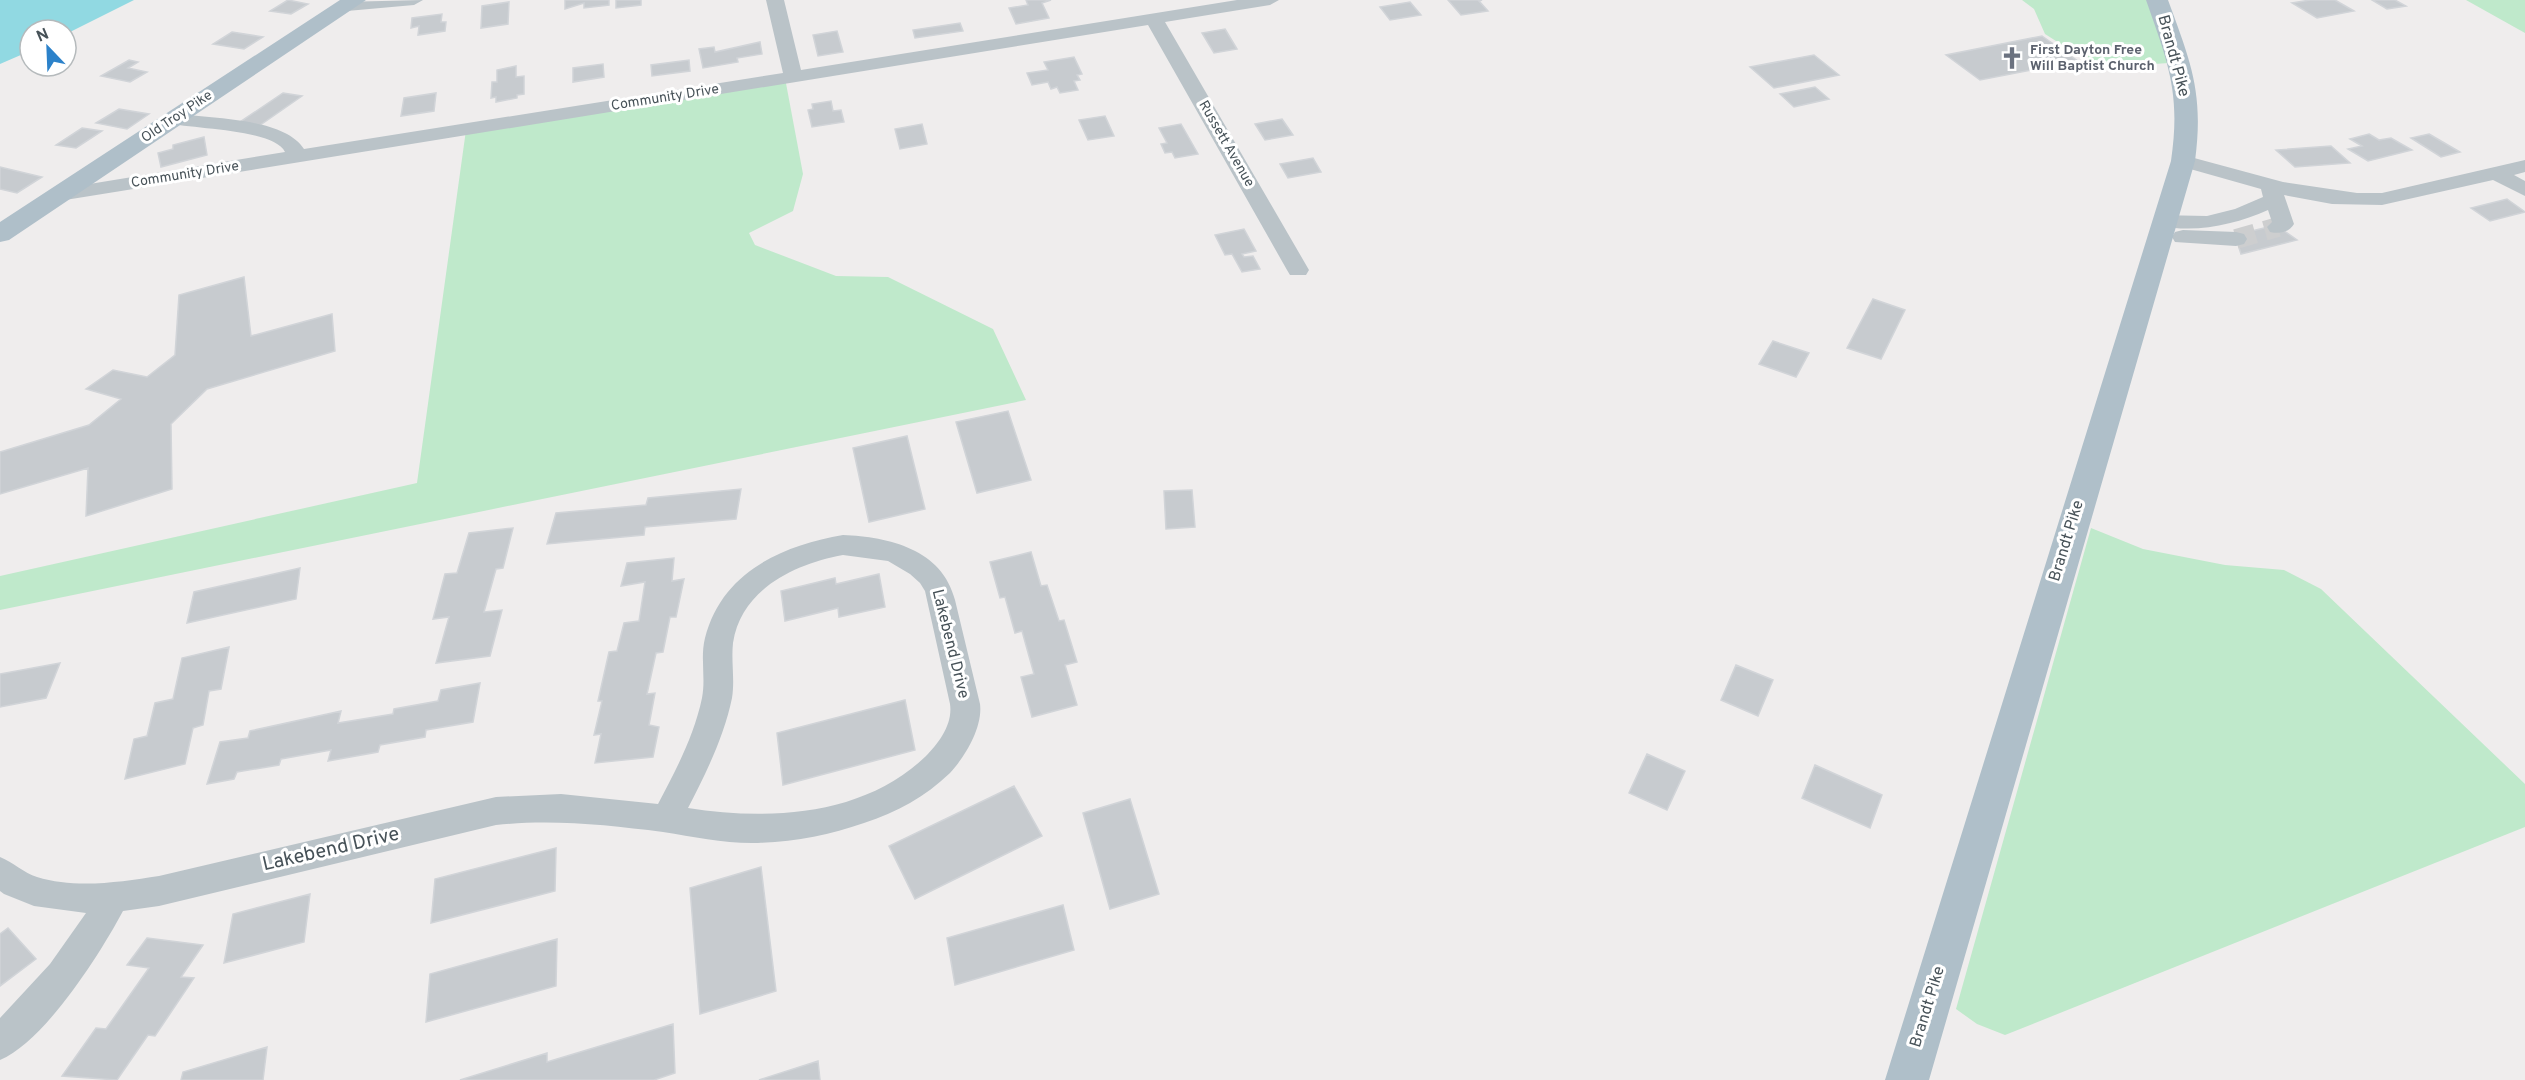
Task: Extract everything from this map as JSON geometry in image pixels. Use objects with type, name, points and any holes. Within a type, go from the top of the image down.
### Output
[{"type":"main road","name":"Brandt Pike","points":[[1906,1080],[2183,161],[2188,118],[2186,100],[2180,69],[2157,0]]},
{"type":"main road","name":"Old Troy Pike","points":[[0,234],[351,3]]},
{"type":"street","points":[[351,3],[414,0]]},
{"type":"street","points":[[775,0],[793,77]]},
{"type":"street","name":"Community Drive","points":[[60,195],[1270,0]]},
{"type":"street","name":"Russett Avenue","points":[[1154,19],[1298,270]]},
{"type":"street","points":[[174,119],[257,132],[283,139],[291,145],[297,157]]},
{"type":"street","points":[[2183,161],[2272,192],[2363,201],[2382,199],[2525,166]]},
{"type":"street","points":[[2496,172],[2525,190]]},
{"type":"street","points":[[2272,192],[2283,224],[2278,227]]},
{"type":"street","points":[[2162,228],[2207,222],[2242,214],[2272,192]]},
{"type":"street","points":[[2162,228],[2236,238]]},
{"type":"street","name":"Lakebend Drive","points":[[0,872],[6,878],[34,890],[68,897],[113,898],[159,891],[496,811],[528,806],[576,806],[718,828],[759,829],[801,825],[843,815],[896,796],[919,783],[944,761],[956,742],[966,712],[938,588],[929,573],[917,561],[889,549],[843,545],[795,556],[770,569],[751,583],[728,613],[719,639],[717,697],[700,750],[667,819]]},
{"type":"street","points":[[0,1042],[30,1015],[65,975],[93,936],[113,898]]},
{"type":"green space","points":[[2022,0],[2148,0],[2169,63],[2109,67],[2089,62],[2045,34],[2034,9]]},
{"type":"green space","points":[[2466,0],[2525,0],[2525,33]]},
{"type":"green space","points":[[785,78],[803,174],[793,211],[749,233],[755,245],[836,276],[888,277],[993,329],[1026,400],[0,610],[0,576],[417,483],[466,130]]},
{"type":"green space","points":[[2091,528],[2143,549],[2225,565],[2284,570],[2321,589],[2525,784],[2525,827],[2005,1035],[1977,1024],[1956,1009]]},
{"type":"water","points":[[0,0],[134,0],[78,28],[78,18],[18,18],[18,56],[0,64]]},
{"type":"building","points":[[288,0],[308,4],[291,14],[270,11]]},
{"type":"building","points":[[565,0],[609,0],[609,5],[584,8],[584,3],[565,9]]},
{"type":"building","points":[[616,0],[641,0],[641,5],[616,8]]},
{"type":"building","points":[[1026,0],[1051,0],[1042,3],[1049,18],[1016,24],[1009,8],[1028,5]]},
{"type":"building","points":[[1448,0],[1482,0],[1479,1],[1488,11],[1461,15]]},
{"type":"building","points":[[2335,0],[2354,11],[2317,18],[2292,3]]},
{"type":"building","points":[[2372,0],[2395,0],[2406,6],[2387,9]]},
{"type":"building","points":[[509,2],[508,24],[481,28],[482,6]]},
{"type":"building","points":[[1410,2],[1421,15],[1390,20],[1380,7]]},
{"type":"building","points":[[442,14],[441,22],[446,22],[445,31],[418,35],[419,26],[411,28],[412,18]]},
{"type":"building","points":[[960,23],[963,31],[915,38],[913,30]]},
{"type":"building","points":[[1225,29],[1237,49],[1214,53],[1202,33]]},
{"type":"building","points":[[837,31],[843,52],[818,56],[813,35]]},
{"type":"building","points":[[232,32],[263,37],[244,49],[213,44]]},
{"type":"building","name":"First Dayton Free Will Baptist Church","points":[[2042,36],[2078,61],[1980,80],[1946,55]]},
{"type":"building","points":[[760,42],[762,54],[737,58],[738,62],[703,68],[699,49],[714,47],[715,52]]},
{"type":"building","points":[[1814,55],[1839,75],[1774,88],[1750,67]]},
{"type":"building","points":[[1074,57],[1082,74],[1077,75],[1080,80],[1074,81],[1078,90],[1060,93],[1057,87],[1051,89],[1048,82],[1032,85],[1027,73],[1048,70],[1044,62]]},
{"type":"building","points":[[129,60],[138,62],[128,68],[147,72],[130,82],[101,76]]},
{"type":"building","points":[[689,60],[690,71],[652,76],[651,65]]},
{"type":"building","points":[[603,64],[604,77],[573,82],[573,68]]},
{"type":"building","points":[[516,66],[516,77],[524,76],[524,94],[517,95],[517,98],[496,102],[496,97],[491,98],[492,82],[497,82],[497,70]]},
{"type":"building","points":[[1815,87],[1829,99],[1794,107],[1780,94]]},
{"type":"building","points":[[283,93],[302,96],[256,128],[237,124]]},
{"type":"building","points":[[436,93],[434,111],[401,116],[404,98]]},
{"type":"building","points":[[831,101],[833,111],[841,110],[844,122],[812,127],[808,110],[813,109],[812,104]]},
{"type":"building","points":[[119,109],[149,114],[127,129],[96,123]]},
{"type":"building","points":[[1105,116],[1114,136],[1088,140],[1079,120]]},
{"type":"building","points":[[1282,119],[1293,135],[1265,140],[1255,124]]},
{"type":"building","points":[[922,124],[927,144],[900,149],[895,129]]},
{"type":"building","points":[[1181,124],[1198,154],[1175,158],[1172,152],[1165,153],[1161,144],[1167,143],[1159,128]]},
{"type":"building","points":[[82,128],[102,131],[76,148],[56,145]]},
{"type":"building","points":[[2369,134],[2379,140],[2391,138],[2412,150],[2368,161],[2348,149],[2362,146],[2350,139]]},
{"type":"building","points":[[2429,134],[2460,152],[2441,157],[2411,138]]},
{"type":"building","points":[[204,137],[207,155],[161,167],[158,153],[173,149],[173,145]]},
{"type":"building","points":[[2331,146],[2350,163],[2295,167],[2276,150]]},
{"type":"building","points":[[1313,158],[1321,172],[1288,178],[1280,164]]},
{"type":"building","points":[[0,167],[42,177],[17,193],[0,189]]},
{"type":"building","points":[[2507,199],[2525,212],[2490,221],[2471,208]]},
{"type":"building","points":[[2276,225],[2297,240],[2241,254],[2235,235]]},
{"type":"building","points":[[1244,229],[1256,251],[1242,254],[1244,257],[1253,256],[1260,269],[1242,272],[1232,254],[1225,255],[1215,235]]},
{"type":"building","points":[[244,277],[251,336],[332,314],[335,351],[207,389],[171,424],[172,489],[86,516],[88,468],[0,494],[0,452],[89,425],[121,399],[86,389],[113,370],[147,377],[175,355],[179,295]]},
{"type":"building","points":[[1873,299],[1905,310],[1881,359],[1847,348]]},
{"type":"building","points":[[1773,341],[1809,353],[1796,377],[1759,364]]},
{"type":"building","points":[[1008,411],[1031,480],[977,493],[956,422]]},
{"type":"building","points":[[907,436],[925,509],[869,522],[853,448]]},
{"type":"building","points":[[741,489],[736,519],[645,527],[644,535],[547,544],[556,513],[646,505],[648,498]]},
{"type":"building","points":[[1192,490],[1195,527],[1166,529],[1164,491]]},
{"type":"building","points":[[513,528],[503,568],[496,569],[484,612],[502,610],[490,656],[436,663],[449,617],[433,619],[445,574],[457,573],[469,533]]},
{"type":"building","points":[[1031,552],[1041,586],[1047,585],[1059,621],[1064,620],[1077,662],[1065,665],[1077,705],[1032,717],[1021,677],[1034,674],[1022,631],[1015,633],[1005,597],[1000,598],[990,562]]},
{"type":"building","points":[[674,558],[672,581],[684,579],[676,617],[670,617],[663,652],[656,653],[647,694],[655,693],[649,725],[659,727],[653,757],[595,763],[601,734],[594,735],[602,701],[598,701],[609,652],[617,651],[624,623],[639,621],[645,582],[621,586],[627,563]]},
{"type":"building","points":[[300,568],[296,599],[187,623],[194,592]]},
{"type":"building","points":[[879,574],[885,607],[839,617],[838,608],[785,621],[781,591],[835,578],[836,584]]},
{"type":"building","points":[[229,647],[221,689],[209,691],[203,725],[193,728],[185,764],[125,779],[134,739],[147,736],[155,703],[173,699],[182,658]]},
{"type":"building","points":[[60,663],[46,698],[0,707],[0,674]]},
{"type":"building","points":[[1736,665],[1773,680],[1758,716],[1721,700]]},
{"type":"building","points":[[480,683],[473,722],[426,730],[425,737],[380,745],[378,752],[328,761],[331,750],[281,759],[279,765],[237,772],[234,779],[207,784],[220,742],[248,738],[250,731],[341,711],[338,723],[393,714],[394,709],[438,701],[441,690]]},
{"type":"building","points":[[905,700],[915,750],[783,785],[777,733]]},
{"type":"building","points":[[1647,754],[1685,771],[1667,810],[1629,793]]},
{"type":"building","points":[[1815,765],[1882,795],[1870,828],[1802,798]]},
{"type":"building","points":[[1014,786],[1042,836],[915,899],[889,846]]},
{"type":"building","points":[[1130,799],[1159,894],[1110,909],[1083,813]]},
{"type":"building","points":[[556,848],[555,891],[431,923],[435,879]]},
{"type":"building","points":[[761,867],[776,991],[700,1014],[690,888]]},
{"type":"building","points":[[310,894],[304,942],[224,963],[233,914]]},
{"type":"building","points":[[1063,905],[1074,950],[955,985],[947,938]]},
{"type":"building","points":[[8,928],[36,959],[0,986],[0,934]]},
{"type":"building","points":[[147,938],[203,945],[181,977],[194,978],[155,1036],[148,1035],[117,1080],[62,1076],[96,1028],[106,1029],[149,968],[127,965]]},
{"type":"building","points":[[557,939],[556,986],[426,1022],[430,974]]},
{"type":"building","points":[[673,1024],[675,1073],[654,1080],[460,1080],[547,1053],[547,1062]]},
{"type":"building","points":[[267,1047],[263,1080],[181,1080],[183,1072]]},
{"type":"building","points":[[818,1061],[820,1080],[759,1080]]},
{"type":"tunnel","points":[[2236,239],[2278,227]]},
{"type":"place","name":"First Dayton Free Will Baptist Church","points":[[2012,58]]}]
